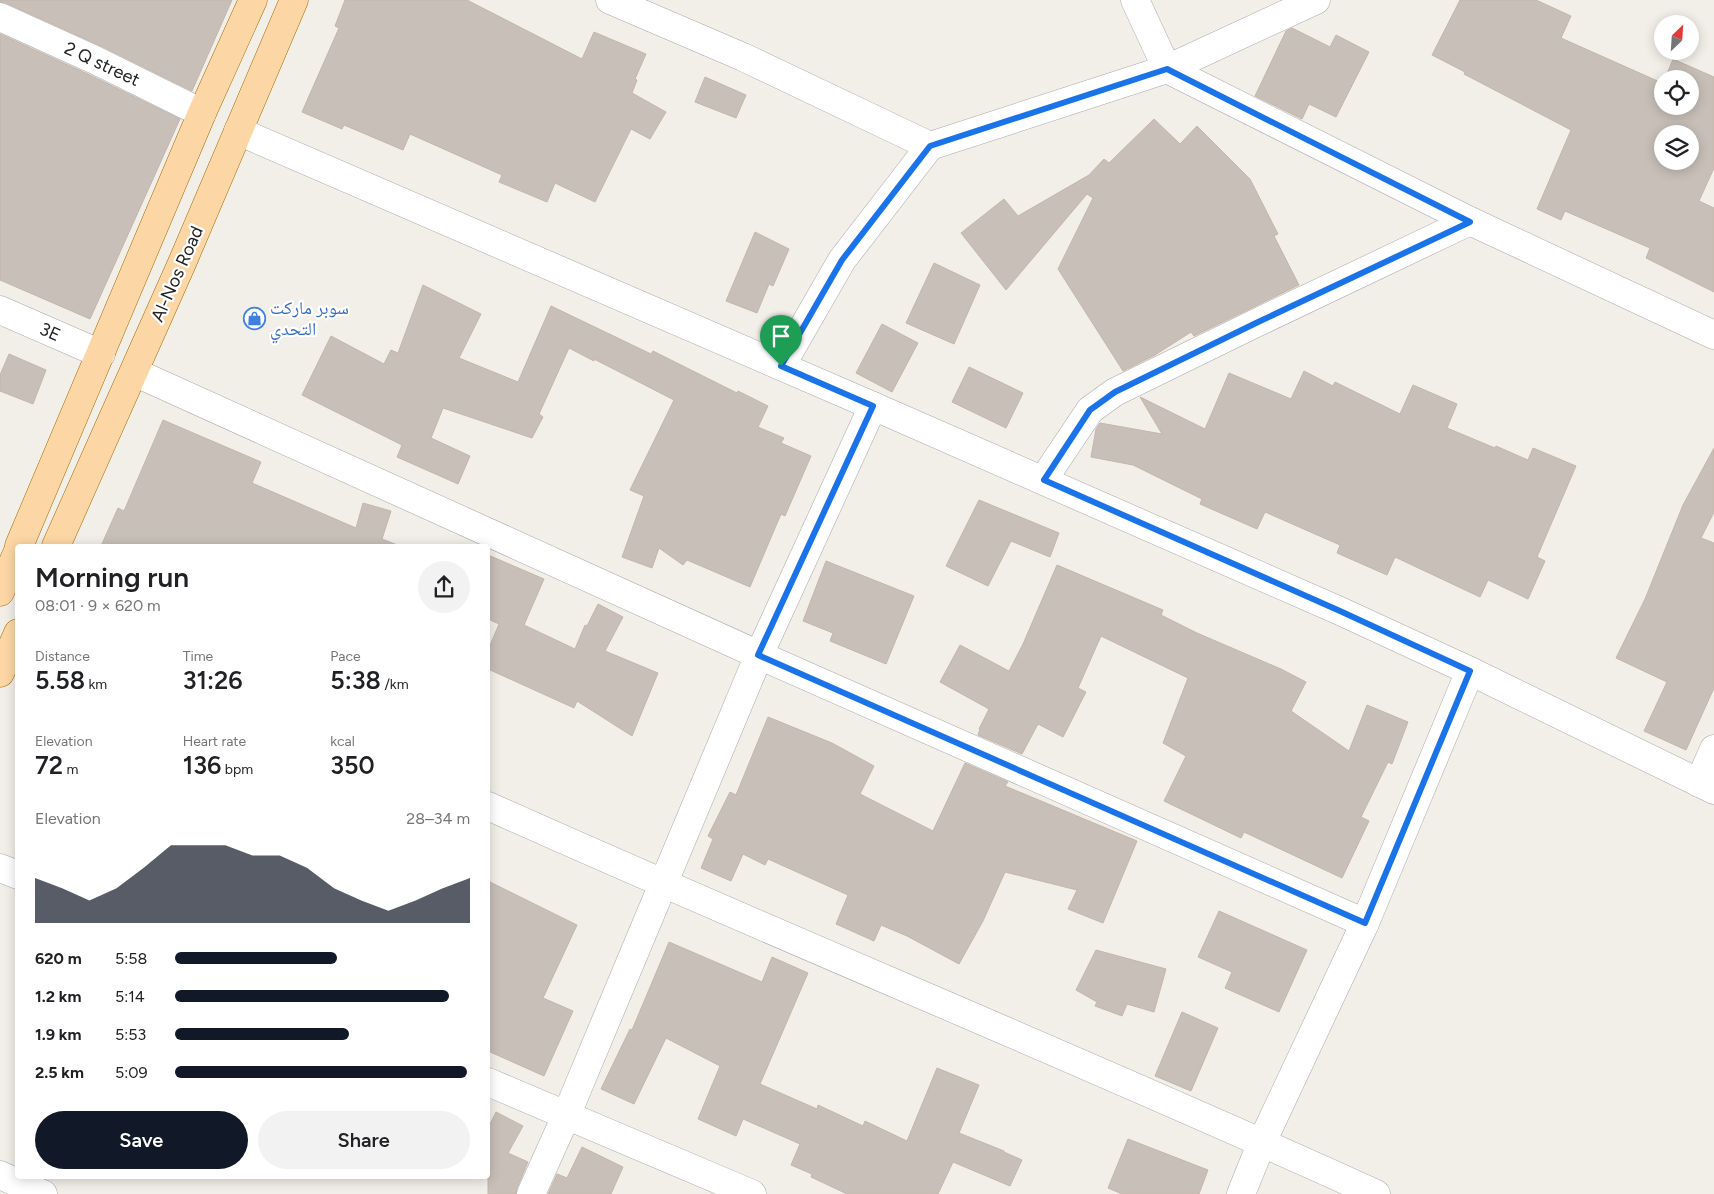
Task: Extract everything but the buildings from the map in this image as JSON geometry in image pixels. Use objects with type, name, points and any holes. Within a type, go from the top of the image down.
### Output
[{"type":"main road","points":[[21,544],[202,114],[253,0]]},
{"type":"main road","name":"Al-Nos Road","points":[[57,544],[134,372],[294,0]]},
{"type":"main road","points":[[0,592],[15,558]]},
{"type":"main road","points":[[0,673],[15,640]]},
{"type":"street","points":[[610,0],[743,57],[930,146]]},
{"type":"street","points":[[1135,0],[1167,69],[1470,222],[1714,335]]},
{"type":"street","points":[[781,366],[842,260],[930,146],[1167,69],[1316,0]]},
{"type":"street","name":"2 Q street","points":[[0,18],[96,60],[202,114]]},
{"type":"street","points":[[238,131],[1044,480],[1340,611],[1470,671],[1706,786],[1714,749]]},
{"type":"street","points":[[1044,480],[1090,410],[1115,392],[1470,222]]},
{"type":"street","name":"3E","points":[[0,310],[100,354]]},
{"type":"street","points":[[134,372],[758,655],[1365,923]]},
{"type":"street","points":[[531,1194],[566,1116],[758,655],[873,406]]},
{"type":"street","points":[[1241,1194],[1262,1142],[1365,923],[1470,671]]},
{"type":"street","points":[[490,807],[663,885],[922,994],[1262,1142],[1376,1194]]},
{"type":"street","points":[[0,868],[15,874]]},
{"type":"street","points":[[490,1083],[752,1194]]},
{"type":"street","points":[[0,1175],[43,1194]]},
{"type":"place","name":"سوبر ماركت التحدي","points":[[254,318]]},
{"type":"route","points":[[1167,69],[1470,222],[1115,392],[1090,410],[1044,480],[1340,611],[1470,671],[1365,923],[758,655],[873,406],[781,366],[842,260],[930,146],[1167,69]]}]
